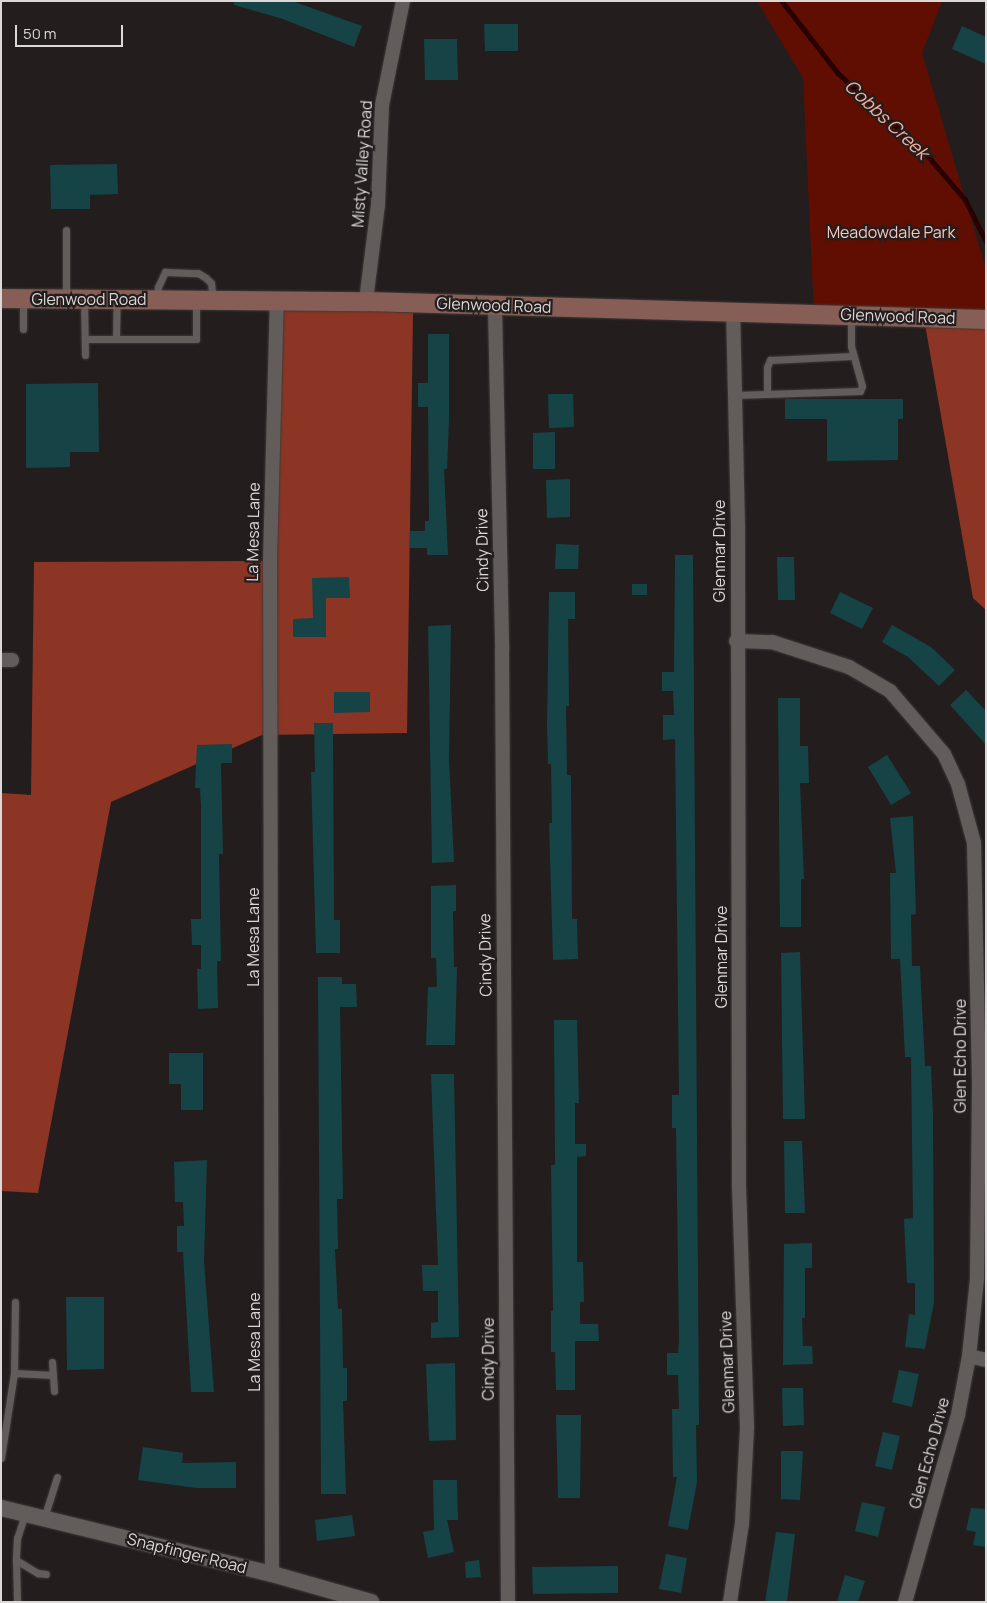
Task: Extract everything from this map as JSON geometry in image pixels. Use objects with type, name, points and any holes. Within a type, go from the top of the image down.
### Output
[{"type":"main road","name":"Glenwood Road","points":[[1,298],[366,301],[495,307],[733,310],[986,319]]},
{"type":"street","name":"Misty Valley Road","points":[[366,301],[378,205],[382,105],[403,1]]},
{"type":"street","name":"La Mesa Lane","points":[[272,1574],[270,561],[277,300]]},
{"type":"street","name":"Cindy Drive","points":[[495,307],[502,651],[508,1602]]},
{"type":"street","name":"Glenmar Drive","points":[[730,1602],[742,1524],[747,1427],[739,1188],[733,310]]},
{"type":"street","name":"Glen Echo Drive","points":[[736,641],[772,642],[848,667],[890,691],[944,754],[958,784],[974,843],[981,1138],[977,1280],[969,1356],[958,1415],[905,1602]]},
{"type":"street","points":[[969,1356],[986,1360]]},
{"type":"street","name":"Snapfinger Road","points":[[1,1508],[272,1574],[371,1602]]},
{"type":"lane","points":[[66,230],[75,299],[85,339],[85,355]]},
{"type":"lane","points":[[85,339],[196,339],[205,299],[211,284],[198,273],[165,272],[158,286],[157,299]]},
{"type":"lane","points":[[23,298],[23,329]]},
{"type":"lane","points":[[116,339],[117,299]]},
{"type":"lane","points":[[735,395],[860,391],[862,386],[852,356],[851,314]]},
{"type":"lane","points":[[767,394],[767,366],[770,360],[852,356]]},
{"type":"lane","points":[[1,1458],[14,1373],[15,1302]]},
{"type":"lane","points":[[52,1362],[54,1391]]},
{"type":"lane","points":[[14,1373],[53,1376]]},
{"type":"lane","points":[[44,1518],[56,1476]]},
{"type":"lane","points":[[17,1602],[16,1560],[18,1538],[25,1514]]},
{"type":"lane","points":[[16,1560],[38,1573],[46,1574]]},
{"type":"green space","name":"Meadowdale Park","points":[[757,1],[942,1],[922,53],[986,269],[986,315],[814,313],[803,78]]},
{"type":"shaded area","points":[[279,306],[413,313],[407,733],[262,735],[111,802],[38,1193],[1,1191],[1,793],[31,795],[34,562],[270,561]]},
{"type":"shaded area","points":[[923,313],[986,315],[986,610],[973,598]]},
{"type":"building","points":[[234,1],[292,1],[362,26],[354,47],[280,18],[234,5]]},
{"type":"building","points":[[484,24],[518,24],[518,51],[485,51]]},
{"type":"building","points":[[962,26],[986,37],[986,64],[952,49]]},
{"type":"building","points":[[424,39],[457,39],[458,80],[425,80]]},
{"type":"building","points":[[117,164],[118,194],[90,195],[90,209],[51,209],[50,165]]},
{"type":"building","points":[[428,334],[449,334],[449,421],[447,469],[444,469],[448,555],[427,555],[427,548],[410,548],[410,531],[425,531],[425,521],[429,521],[428,407],[418,407],[418,383],[428,383]]},
{"type":"building","points":[[98,383],[99,452],[70,452],[70,467],[26,468],[26,384]]},
{"type":"building","points":[[548,394],[573,394],[574,427],[549,428]]},
{"type":"building","points":[[785,399],[903,399],[903,419],[898,419],[898,460],[827,461],[827,419],[785,419]]},
{"type":"building","points":[[555,432],[555,469],[533,469],[533,433]]},
{"type":"building","points":[[570,479],[570,517],[547,518],[546,480]]},
{"type":"building","points":[[556,544],[579,545],[578,569],[555,569]]},
{"type":"building","points":[[675,555],[693,555],[699,1425],[696,1425],[697,1482],[688,1530],[668,1526],[677,1477],[673,1477],[672,1409],[679,1409],[678,1375],[667,1375],[667,1353],[678,1353],[679,1341],[676,1128],[672,1128],[672,1095],[679,1095],[675,739],[663,740],[663,715],[674,715],[673,691],[662,691],[662,672],[674,672]]},
{"type":"building","points":[[777,557],[794,557],[795,600],[778,600]]},
{"type":"building","points":[[349,577],[350,598],[326,598],[326,637],[293,637],[293,619],[313,618],[312,578]]},
{"type":"building","points":[[632,584],[647,584],[647,595],[632,595]]},
{"type":"building","points":[[549,592],[575,592],[575,619],[568,619],[569,706],[566,706],[567,775],[571,775],[572,919],[577,919],[578,959],[553,960],[549,823],[552,823],[551,764],[548,764],[547,727]]},
{"type":"building","points":[[840,592],[873,608],[862,629],[830,613]]},
{"type":"building","points":[[451,625],[449,759],[454,862],[432,863],[428,626]]},
{"type":"building","points":[[892,625],[931,647],[955,670],[939,686],[908,657],[882,642]]},
{"type":"building","points":[[966,690],[986,711],[986,745],[950,705]]},
{"type":"building","points":[[334,692],[370,692],[370,712],[334,713]]},
{"type":"building","points":[[778,698],[800,698],[800,746],[808,746],[809,783],[800,783],[804,879],[801,879],[801,927],[780,927]]},
{"type":"building","points":[[314,723],[333,723],[334,920],[340,920],[340,953],[316,953],[311,772],[315,772]]},
{"type":"building","points":[[232,744],[232,763],[221,763],[223,854],[219,854],[221,961],[217,961],[218,1008],[198,1009],[197,969],[201,969],[201,945],[192,945],[191,919],[201,919],[201,807],[200,788],[195,788],[197,745]]},
{"type":"building","points":[[887,755],[911,793],[891,805],[868,767]]},
{"type":"building","points":[[913,816],[916,914],[911,915],[912,966],[920,966],[925,1066],[931,1066],[933,1114],[934,1302],[925,1349],[905,1347],[909,1314],[915,1315],[915,1283],[907,1283],[904,1219],[913,1218],[911,1057],[905,1057],[900,959],[891,959],[890,873],[896,873],[890,818]]},
{"type":"building","points":[[456,885],[456,911],[453,911],[454,967],[457,967],[455,1045],[426,1045],[428,987],[437,987],[436,958],[431,958],[431,886]]},
{"type":"building","points":[[800,952],[805,1119],[783,1119],[781,953]]},
{"type":"building","points":[[318,977],[342,977],[342,984],[356,984],[357,1007],[340,1007],[343,1199],[337,1199],[338,1249],[335,1249],[338,1309],[342,1309],[343,1368],[347,1368],[347,1401],[343,1401],[346,1494],[321,1494]]},
{"type":"building","points":[[554,1020],[577,1020],[579,1103],[575,1103],[575,1144],[586,1144],[586,1156],[577,1157],[577,1262],[583,1262],[584,1302],[580,1302],[580,1324],[598,1324],[599,1341],[575,1341],[575,1390],[556,1390],[555,1352],[551,1352],[551,1311],[553,1311],[551,1165],[555,1165]]},
{"type":"building","points":[[169,1053],[203,1053],[203,1110],[181,1110],[181,1084],[169,1084]]},
{"type":"building","points":[[431,1074],[454,1074],[459,1337],[431,1338],[431,1323],[438,1322],[438,1291],[423,1291],[422,1265],[438,1265]]},
{"type":"building","points":[[784,1141],[802,1141],[805,1213],[785,1213]]},
{"type":"building","points":[[207,1160],[204,1261],[214,1392],[191,1392],[183,1252],[177,1252],[177,1226],[184,1226],[183,1202],[175,1202],[174,1162]]},
{"type":"building","points":[[812,1243],[812,1268],[805,1268],[805,1318],[802,1318],[803,1346],[812,1346],[813,1364],[783,1365],[784,1244]]},
{"type":"building","points":[[66,1297],[104,1297],[104,1369],[67,1370]]},
{"type":"building","points":[[455,1363],[456,1440],[429,1441],[426,1364]]},
{"type":"building","points":[[899,1370],[919,1374],[912,1407],[892,1402]]},
{"type":"building","points":[[782,1388],[803,1388],[804,1425],[783,1426]]},
{"type":"building","points":[[556,1415],[581,1415],[580,1498],[558,1498]]},
{"type":"building","points":[[883,1432],[900,1436],[892,1470],[875,1466]]},
{"type":"building","points":[[143,1447],[183,1453],[182,1463],[236,1462],[236,1488],[196,1488],[138,1480]]},
{"type":"building","points":[[781,1451],[803,1451],[800,1500],[781,1499]]},
{"type":"building","points":[[433,1480],[457,1480],[458,1520],[447,1520],[454,1552],[428,1558],[423,1532],[434,1530]]},
{"type":"building","points":[[862,1502],[885,1507],[878,1537],[855,1531]]},
{"type":"building","points":[[971,1508],[986,1509],[986,1547],[973,1545],[976,1532],[966,1530]]},
{"type":"building","points":[[352,1515],[355,1536],[317,1541],[315,1520]]},
{"type":"building","points":[[776,1532],[795,1534],[787,1602],[765,1602]]},
{"type":"building","points":[[666,1554],[687,1558],[681,1593],[659,1589]]},
{"type":"building","points":[[479,1560],[481,1577],[466,1578],[465,1562]]},
{"type":"building","points":[[618,1566],[618,1593],[533,1594],[532,1567]]},
{"type":"building","points":[[845,1575],[865,1581],[858,1602],[837,1602]]},
{"type":"waterway","name":"Cobbs Creek","points":[[782,1],[838,73],[928,156],[965,199],[986,241]]}]
